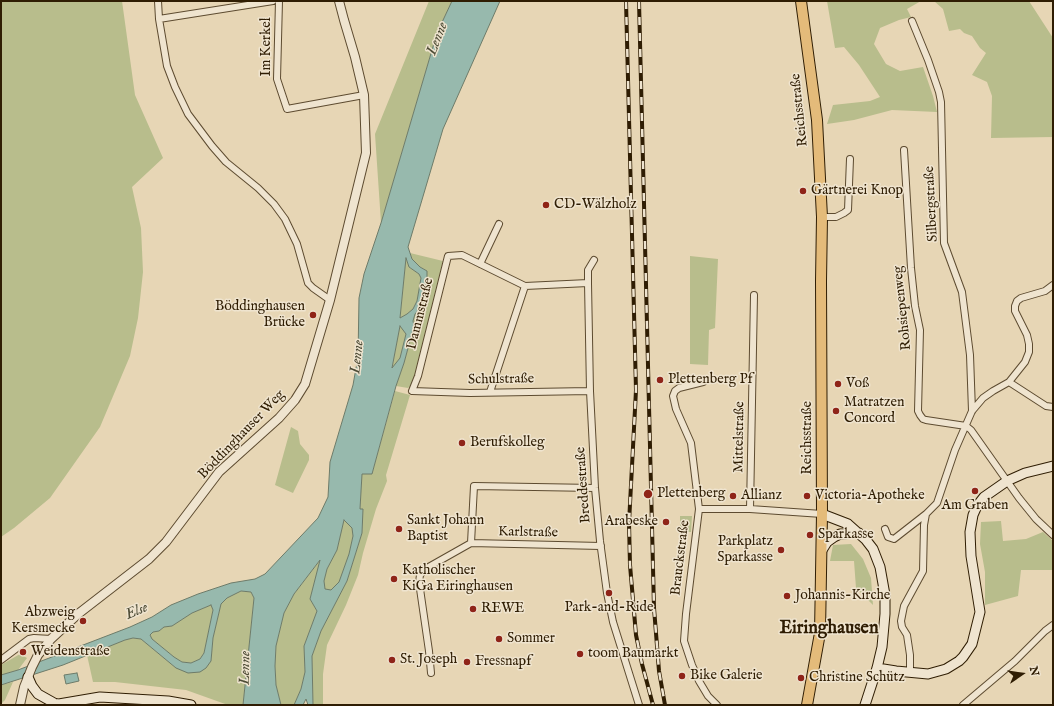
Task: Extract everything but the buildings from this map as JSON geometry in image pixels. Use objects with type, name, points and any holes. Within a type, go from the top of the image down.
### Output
[{"type":"main road","name":"Reichsstraße","points":[[801,1],[817,120],[822,217],[820,282],[822,514],[820,633],[808,705]]},
{"type":"main road","points":[[877,668],[928,674],[946,669],[959,662],[972,644],[978,626],[980,612],[970,556],[970,532],[973,515],[977,506],[984,497],[1007,481],[1025,473],[1053,466]]},
{"type":"main road","points":[[822,514],[848,524],[866,540],[878,558],[885,595],[885,614],[882,647],[865,705]]},
{"type":"main road","points":[[822,550],[834,537],[847,533],[859,533]]},
{"type":"main road","points":[[28,677],[38,694],[56,705],[100,697],[168,701],[191,705]]},
{"type":"street","points":[[158,1],[159,19],[170,77],[188,114],[226,162],[258,188],[285,218],[297,244],[308,283],[330,300]]},
{"type":"street","name":"Im Kerkel","points":[[159,19],[273,1]]},
{"type":"street","name":"Im Kerkel","points":[[279,1],[277,79],[287,109],[364,95]]},
{"type":"street","name":"Böddinghauser Weg","points":[[20,705],[24,687],[38,655],[51,639],[78,614],[149,560],[166,542],[219,472],[279,418],[295,400],[305,384],[330,300],[366,153],[364,95],[356,57],[339,1]]},
{"type":"street","name":"Silbergstraße","points":[[912,21],[928,60],[941,102],[944,243],[962,292],[970,355],[972,411]]},
{"type":"street","name":"Rohsiepenweg","points":[[904,150],[911,268],[915,306],[920,330],[918,410],[923,419],[966,426]]},
{"type":"street","points":[[822,217],[836,217],[844,214],[848,210],[850,159]]},
{"type":"street","points":[[499,224],[480,264],[525,286],[588,283]]},
{"type":"street","name":"Dammstraße","points":[[412,391],[418,376],[448,256],[462,255],[480,264]]},
{"type":"street","name":"Breddestraße","points":[[594,260],[588,270],[588,283],[590,391],[595,488],[607,593],[613,622],[639,705]]},
{"type":"street","points":[[885,529],[888,537],[894,539],[926,514],[937,503],[955,450],[972,411],[983,398],[1009,382],[1025,362],[1029,352],[1027,335],[1015,311],[1017,301],[1021,298],[1039,294],[1053,285]]},
{"type":"street","points":[[490,392],[525,286]]},
{"type":"street","name":"Mittelstraße","points":[[750,509],[754,295]]},
{"type":"street","name":"Brauckstraße","points":[[703,382],[680,388],[675,391],[673,396],[676,409],[691,443],[699,509],[684,641],[692,666],[699,681],[708,696],[717,705]]},
{"type":"street","points":[[1009,382],[1046,406],[1053,407]]},
{"type":"street","name":"Schulstraße","points":[[412,391],[470,393],[590,391]]},
{"type":"street","points":[[966,426],[971,430],[1028,510],[1053,535]]},
{"type":"street","points":[[471,544],[474,486],[595,488]]},
{"type":"street","points":[[699,509],[750,509],[822,514]]},
{"type":"street","points":[[910,672],[910,655],[907,635],[902,627],[901,621],[904,606],[923,571],[924,525],[926,514]]},
{"type":"street","name":"Karlstraße","points":[[431,673],[419,582],[420,575],[425,569],[471,544],[601,546]]},
{"type":"street","points":[[964,705],[1015,661],[1053,625]]},
{"type":"street","points":[[1,660],[29,639],[51,639]]},
{"type":"green space","points":[[1,1],[122,1],[135,95],[163,158],[132,187],[141,228],[143,272],[138,318],[130,356],[100,427],[50,498],[1,537]]},
{"type":"green space","points":[[429,1],[452,1],[437,33],[381,223],[375,134]]},
{"type":"green space","points":[[827,1],[921,1],[907,9],[911,17],[880,28],[874,44],[886,64],[900,71],[923,67],[937,112],[892,110],[854,120],[827,124],[833,105],[870,101],[880,97],[859,65],[844,47],[835,48]]},
{"type":"green space","points":[[934,1],[1029,1],[1053,38],[1053,137],[991,138],[992,96],[987,82],[972,75],[986,53],[980,48],[972,36],[964,33],[960,29],[949,31],[943,9]]},
{"type":"green space","points":[[410,253],[443,261],[415,383],[408,388],[396,386],[414,326],[413,321],[415,314],[420,308],[427,271],[420,267],[412,259]]},
{"type":"green space","points":[[690,256],[718,259],[715,328],[709,330],[708,365],[690,364]]},
{"type":"green space","points":[[406,257],[409,267],[419,274],[421,278],[417,301],[413,309],[400,318]]},
{"type":"green space","points":[[400,325],[406,334],[400,358],[392,369]]},
{"type":"green space","points":[[395,391],[410,395],[386,475],[387,481],[376,509],[358,575],[327,645],[323,674],[323,705],[313,705],[312,656],[321,631],[347,581],[362,533],[363,510],[360,509],[362,473],[372,474]]},
{"type":"green space","points":[[291,427],[298,431],[300,444],[309,455],[309,460],[293,493],[275,485]]},
{"type":"green space","points":[[680,516],[692,516],[691,532],[681,532]]},
{"type":"green space","points":[[344,519],[352,528],[353,536],[349,554],[339,582],[331,590],[325,589],[324,581],[327,569],[337,550]]},
{"type":"green space","points":[[1001,521],[1003,541],[1026,539],[1043,532],[1053,541],[1053,570],[1021,570],[1018,596],[985,605],[985,572],[980,544],[981,522]]},
{"type":"green space","points":[[851,544],[863,559],[871,578],[873,605],[856,588],[854,561],[830,561],[833,545]]},
{"type":"green space","points":[[321,559],[310,599],[317,611],[304,646],[305,672],[301,689],[294,705],[281,705],[276,685],[275,666],[276,646],[284,613],[294,594]]},
{"type":"green space","points":[[241,591],[251,592],[254,598],[243,705],[228,705],[186,690],[115,682],[93,682],[87,655],[133,638],[141,639],[176,668],[211,661],[213,638],[221,604],[227,598]]},
{"type":"green space","points":[[211,605],[213,610],[204,653],[200,659],[191,663],[182,662],[150,636],[153,632],[159,631],[164,627],[172,626],[192,613]]},
{"type":"green space","points":[[20,654],[27,658],[18,670],[1,675],[1,665]]},
{"type":"green space","points":[[13,682],[5,700],[1,704],[1,685]]},
{"type":"water","name":"Lenne","points":[[452,1],[500,1],[443,129],[408,247],[412,259],[420,267],[427,271],[427,277],[420,308],[415,314],[413,321],[414,326],[372,474],[362,474],[360,509],[363,509],[362,533],[347,581],[321,631],[312,656],[313,705],[308,705],[306,699],[303,705],[294,705],[301,689],[305,672],[304,646],[317,611],[310,599],[320,560],[294,594],[284,613],[276,646],[275,666],[276,685],[281,705],[243,705],[254,598],[251,592],[241,591],[227,598],[221,604],[213,638],[211,661],[206,668],[200,672],[188,673],[176,668],[141,639],[133,638],[63,665],[1,685],[1,675],[18,670],[130,627],[152,617],[171,605],[198,594],[231,583],[255,579],[265,574],[318,518],[328,497],[330,462],[353,385],[358,357],[359,298],[364,274],[381,223],[437,33]],"holes":[[[406,258],[409,267],[419,274],[421,278],[417,301],[413,309],[400,318]],[[400,326],[406,334],[400,358],[392,368]],[[344,520],[352,528],[353,536],[349,554],[339,582],[331,590],[325,589],[324,581],[327,569],[337,550]],[[211,605],[213,610],[204,653],[200,659],[191,663],[182,662],[174,657],[152,639],[150,635],[164,627],[172,626],[192,613]]]},
{"type":"water","points":[[77,673],[79,681],[66,684],[64,675]]},
{"type":"railway","points":[[626,1],[636,390],[629,523],[630,565],[636,635],[653,705]]},
{"type":"railway","points":[[639,1],[654,608],[659,671],[665,705]]},
{"type":"place","name":"Gärtnerei Knop","points":[[803,191]]},
{"type":"place","name":"CD-Wälzholz","points":[[546,205]]},
{"type":"place","name":"Böddinghausen Brücke","points":[[313,315]]},
{"type":"place","name":"Plettenberg Pf","points":[[660,380]]},
{"type":"place","name":"Voß","points":[[838,384]]},
{"type":"place","name":"Matratzen Concord","points":[[836,411]]},
{"type":"place","name":"Berufskolleg","points":[[462,443]]},
{"type":"place","name":"Am Graben","points":[[975,491]]},
{"type":"place","name":"Plettenberg","points":[[648,494]]},
{"type":"place","name":"Allianz","points":[[733,496]]},
{"type":"place","name":"Victoria-Apotheke","points":[[807,496]]},
{"type":"place","name":"Arabeske","points":[[666,522]]},
{"type":"place","name":"Sankt Johann Baptist","points":[[399,529]]},
{"type":"place","name":"Sparkasse","points":[[810,535]]},
{"type":"place","name":"Parkplatz Sparkasse","points":[[781,550]]},
{"type":"place","name":"Katholischer KiGa Eiringhausen","points":[[394,579]]},
{"type":"place","name":"Park-and-Ride","points":[[609,593]]},
{"type":"place","name":"Johannis-Kirche","points":[[787,596]]},
{"type":"place","name":"REWE","points":[[473,609]]},
{"type":"place","name":"Abzweig Kersmecke","points":[[83,621]]},
{"type":"place","name":"Sommer","points":[[499,639]]},
{"type":"place","name":"Weidenstraße","points":[[23,652]]},
{"type":"place","name":"toom Baumarkt","points":[[580,654]]},
{"type":"place","name":"St. Joseph","points":[[392,660]]},
{"type":"place","name":"Fressnapf","points":[[467,662]]},
{"type":"place","name":"Bike Galerie","points":[[682,676]]},
{"type":"place","name":"Christine Schütz","points":[[801,678]]},
{"type":"district","name":"Eiringhausen","points":[[829,629]]},
{"type":"water label","name":"Else","points":[[137,612]]}]
